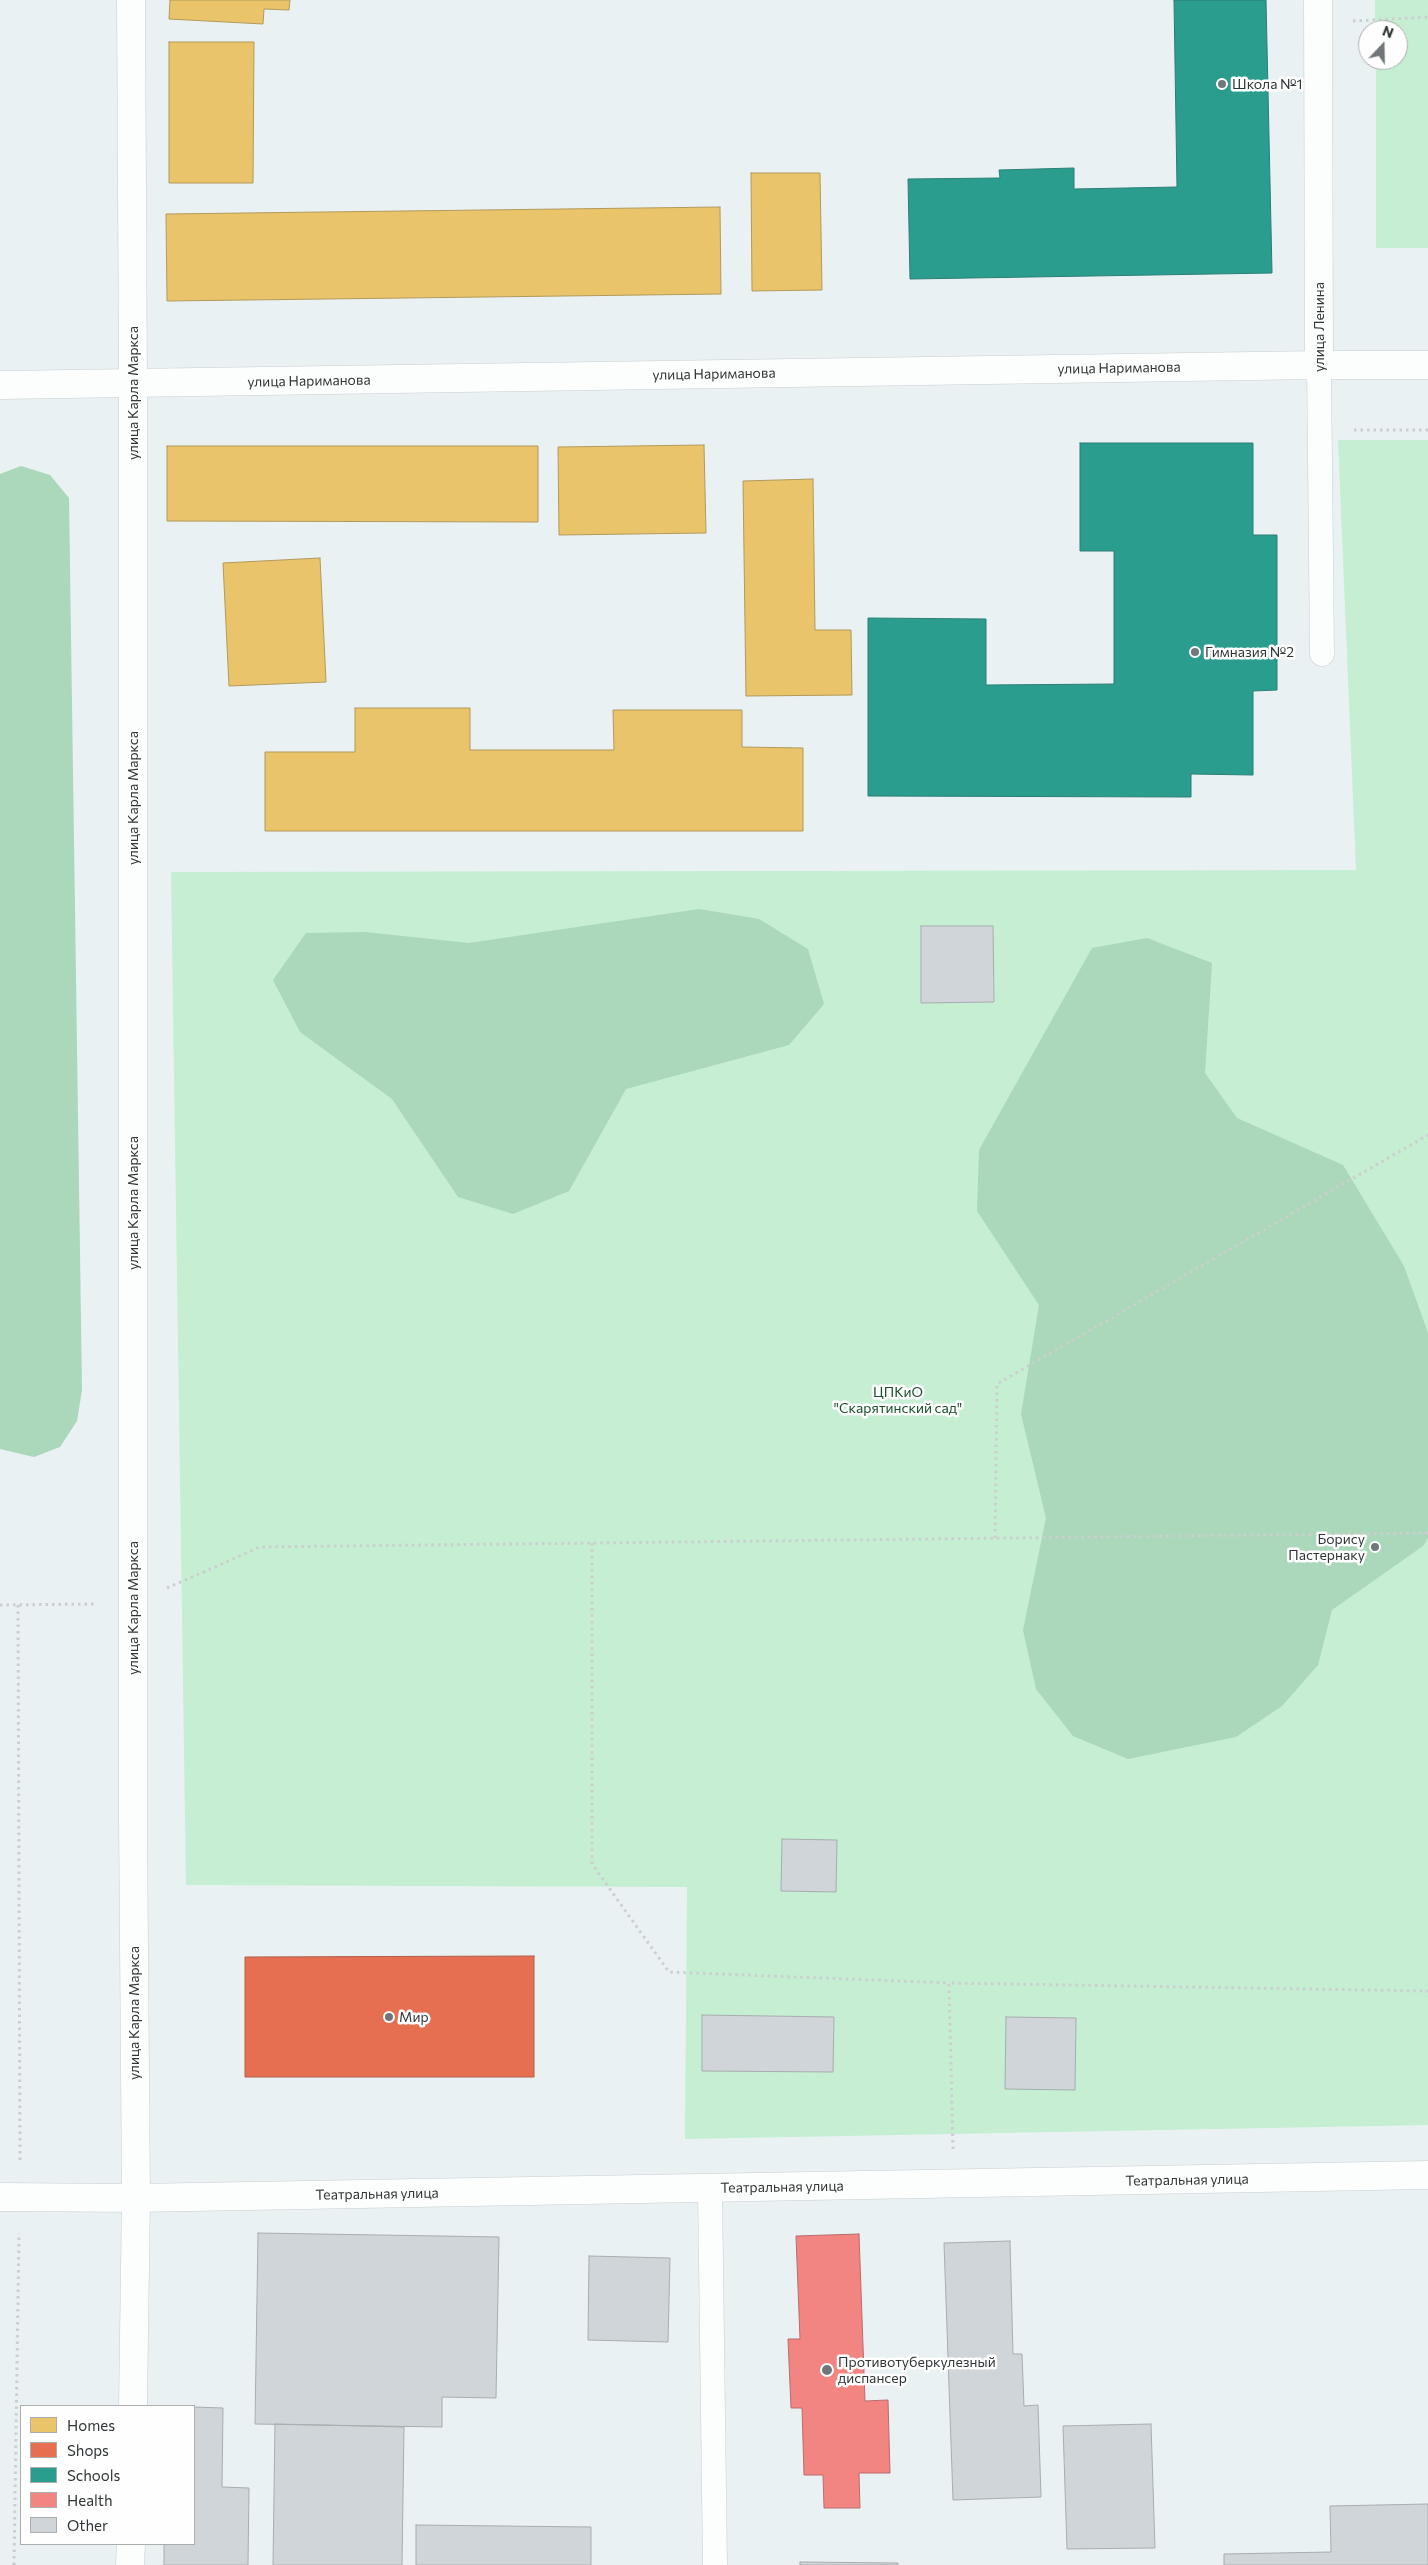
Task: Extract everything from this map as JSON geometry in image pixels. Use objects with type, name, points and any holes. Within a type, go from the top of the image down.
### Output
[{"type":"street","name":"улица Карла Маркса","points":[[131,0],[134,383],[133,1604],[136,2198],[133,2405]]},
{"type":"street","name":"улица Ленина","points":[[1318,12],[1319,365]]},
{"type":"street","name":"улица Нариманова","points":[[0,385],[1319,365],[1428,365]]},
{"type":"street","name":"Театральная улица","points":[[10,2197],[136,2198],[1428,2175]]},
{"type":"street","points":[[130,2565],[131,2545]]},
{"type":"lane","name":"улица Ленина","points":[[1319,365],[1322,654]]},
{"type":"lane","points":[[710,2188],[715,2565]]},
{"type":"path","points":[[1318,12],[1428,17]]},
{"type":"path","points":[[1320,430],[1428,430]]},
{"type":"path","points":[[995,1538],[997,1384],[1428,1135]]},
{"type":"path","points":[[0,1605],[133,1604],[260,1547],[1428,1533]]},
{"type":"path","points":[[592,1543],[592,1864],[669,1972],[949,1984],[1428,1991]]},
{"type":"path","points":[[14,2565],[10,2197],[18,1605]]},
{"type":"path","points":[[949,1984],[954,2184]]},
{"type":"green space","points":[[1375,0],[1428,0],[1428,248],[1376,248],[1376,70],[1408,70],[1408,20],[1375,20]]},
{"type":"green space","name":"ЦПКиО \"Скарятинский сад\"","points":[[1338,440],[1428,440],[1428,2125],[685,2139],[687,1887],[186,1885],[171,872],[1356,870]]},
{"type":"green space","points":[[21,466],[50,475],[69,498],[82,1390],[77,1421],[60,1447],[34,1457],[0,1449],[0,474]]},
{"type":"green space","points":[[699,909],[759,919],[808,949],[824,1004],[789,1045],[626,1089],[569,1191],[513,1214],[458,1197],[392,1099],[300,1032],[273,980],[306,933],[365,932],[469,943]]},
{"type":"green space","points":[[1147,938],[1212,963],[1205,1073],[1237,1118],[1343,1165],[1404,1266],[1428,1333],[1428,1538],[1423,1546],[1332,1610],[1318,1665],[1282,1706],[1236,1737],[1128,1759],[1073,1736],[1036,1689],[1023,1630],[1046,1518],[1021,1414],[1039,1305],[977,1211],[979,1150],[1092,948]]},
{"type":"building: Homes","points":[[170,0],[290,0],[289,10],[264,9],[263,24],[169,19]]},
{"type":"building: Homes","points":[[169,42],[254,42],[253,183],[169,183]]},
{"type":"building: Homes","points":[[751,173],[820,173],[822,290],[752,291]]},
{"type":"building: Homes","points":[[720,207],[721,294],[167,301],[166,214]]},
{"type":"building: Homes","points":[[704,445],[706,533],[559,535],[558,447]]},
{"type":"building: Homes","points":[[167,446],[538,446],[538,522],[167,521]]},
{"type":"building: Homes","points":[[813,479],[815,630],[851,630],[852,695],[746,696],[743,481]]},
{"type":"building: Homes","points":[[320,558],[326,682],[229,686],[223,563]]},
{"type":"building: Homes","points":[[355,708],[470,708],[470,750],[614,750],[613,710],[742,710],[742,747],[803,748],[803,831],[265,831],[265,752],[355,752]]},
{"type":"building: Shops","name":"Мир","points":[[534,1956],[534,2077],[245,2077],[245,1957]]},
{"type":"building: Schools","name":"Школа №1","points":[[1174,0],[1266,0],[1272,273],[910,279],[908,179],[1000,178],[999,170],[1074,168],[1074,189],[1177,187]]},
{"type":"building: Schools","name":"Гимназия №2","points":[[1080,443],[1253,443],[1253,535],[1277,535],[1277,690],[1253,691],[1253,775],[1191,774],[1191,797],[868,796],[868,618],[986,619],[986,685],[1114,684],[1114,551],[1080,551]]},
{"type":"building: Health","name":"Противотуберкулезный диспансер","points":[[859,2234],[865,2401],[888,2400],[890,2473],[859,2473],[860,2508],[824,2508],[823,2475],[804,2475],[802,2408],[791,2408],[788,2339],[800,2339],[796,2236]]},
{"type":"building: Other","points":[[921,926],[993,926],[994,1002],[921,1003]]},
{"type":"building: Other","points":[[782,1839],[837,1840],[836,1892],[781,1891]]},
{"type":"building: Other","points":[[702,2015],[834,2017],[833,2072],[702,2071]]},
{"type":"building: Other","points":[[1006,2017],[1076,2018],[1075,2090],[1005,2089]]},
{"type":"building: Other","points":[[258,2233],[499,2237],[496,2398],[442,2397],[442,2427],[255,2424]]},
{"type":"building: Other","points":[[1010,2241],[1013,2354],[1022,2354],[1024,2406],[1038,2405],[1041,2497],[953,2500],[944,2243]]},
{"type":"building: Other","points":[[589,2256],[670,2258],[668,2342],[588,2340]]},
{"type":"building: Other","points":[[195,2407],[223,2408],[222,2487],[249,2488],[248,2565],[164,2565],[164,2545],[195,2545]]},
{"type":"building: Other","points":[[275,2424],[404,2427],[402,2565],[273,2565]]},
{"type":"building: Other","points":[[1151,2424],[1155,2548],[1067,2549],[1063,2426]]},
{"type":"building: Other","points":[[1428,2504],[1428,2565],[1224,2565],[1224,2554],[1331,2552],[1330,2506]]},
{"type":"building: Other","points":[[416,2525],[591,2527],[591,2565],[416,2565]]},
{"type":"building: Other","points":[[800,2562],[898,2563],[898,2565],[800,2565]]},
{"type":"place","name":"Школа №1","points":[[1222,84]]},
{"type":"place","name":"Гимназия №2","points":[[1195,652]]},
{"type":"place","name":"Борису Пастернаку","points":[[1375,1547]]},
{"type":"place","name":"Мир","points":[[389,2017]]},
{"type":"place","name":"Противотуберкулезный диспансер","points":[[827,2370]]}]
